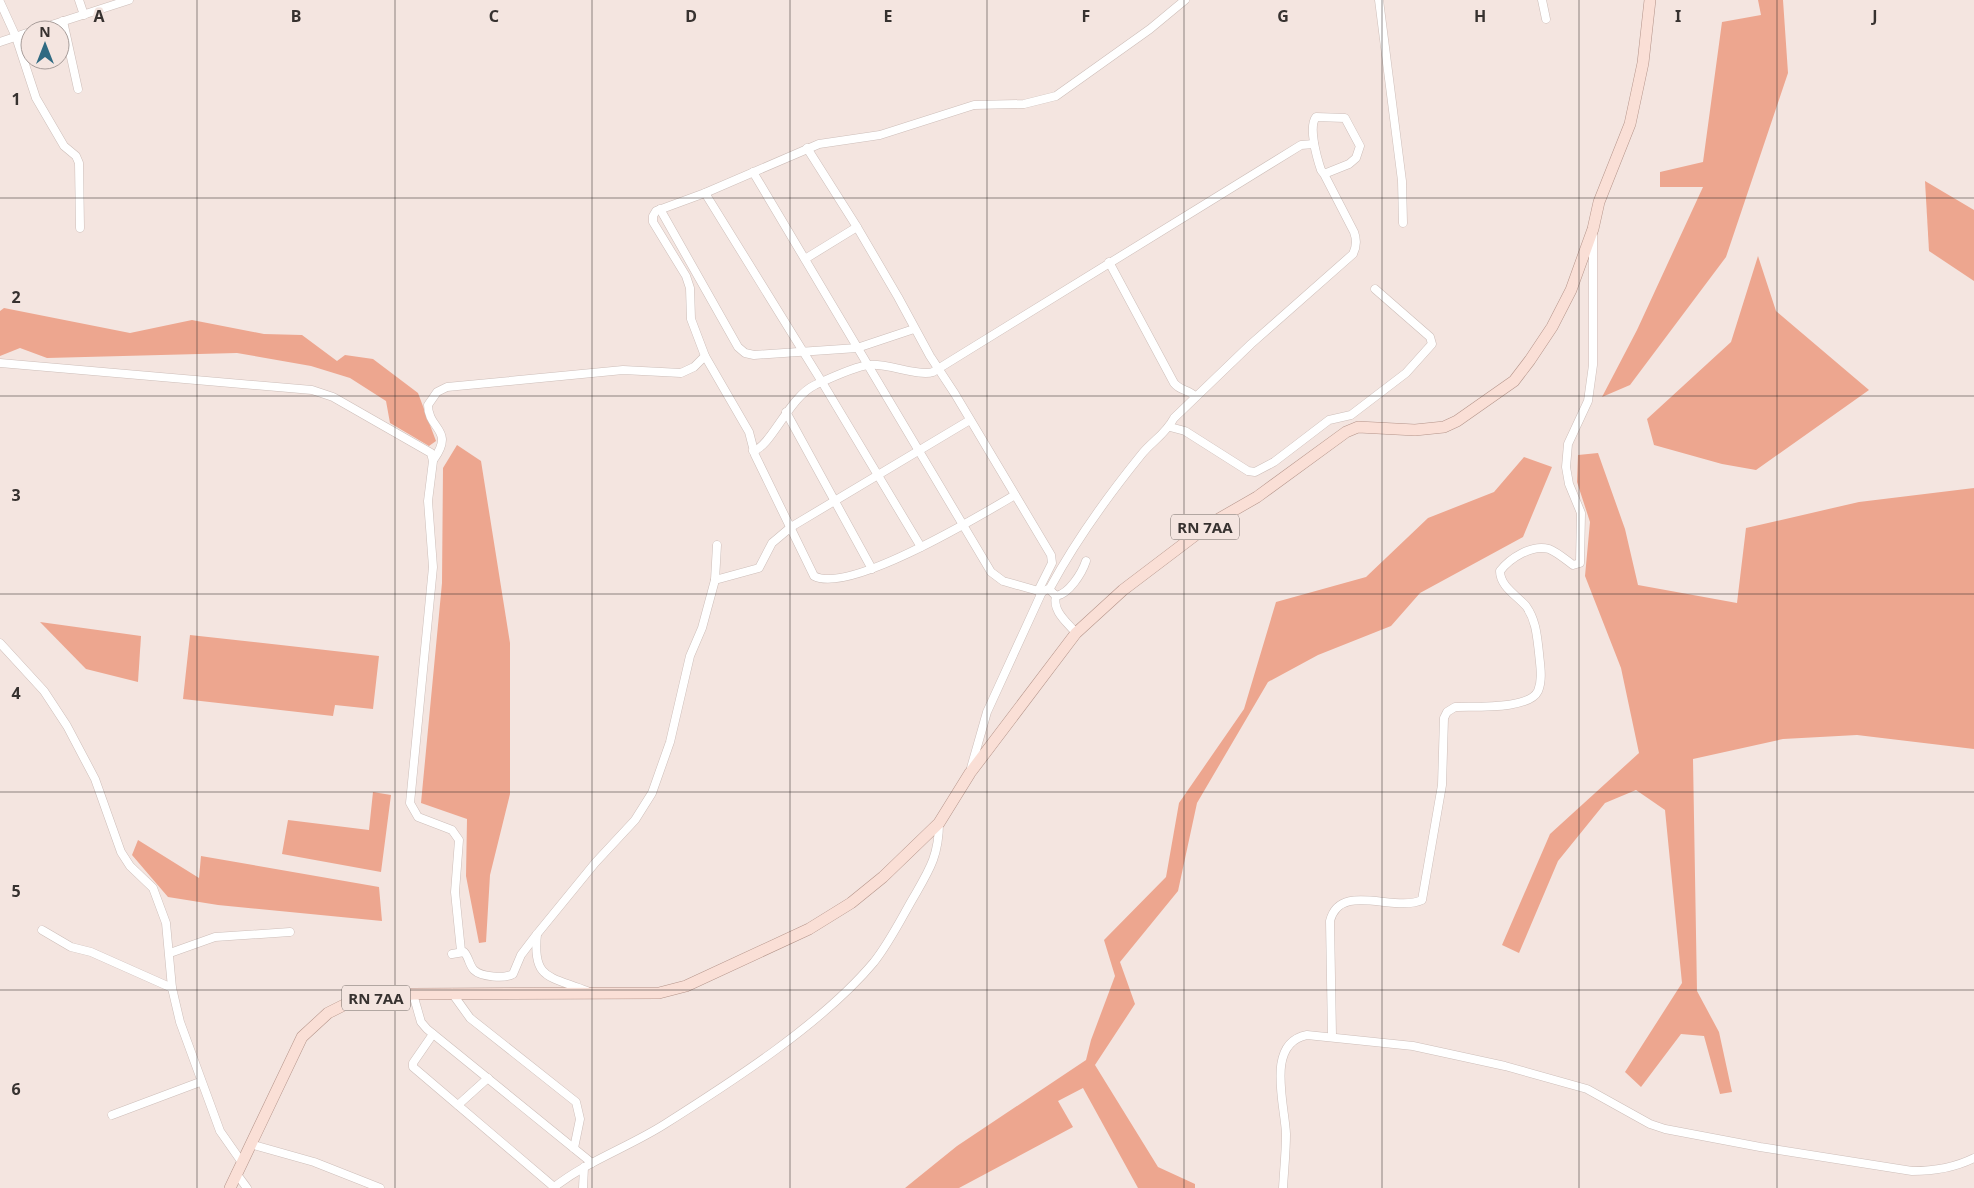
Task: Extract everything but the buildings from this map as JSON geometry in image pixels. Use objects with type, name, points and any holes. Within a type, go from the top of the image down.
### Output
[{"type":"main road","name":"RN 7AA","points":[[230,1188],[241,1161],[302,1037],[314,1024],[344,1005],[361,1000],[413,994],[659,993],[686,986],[809,929],[851,903],[883,877],[939,823],[970,773],[1076,632],[1122,590],[1210,524],[1257,496],[1346,432],[1358,427],[1415,430],[1444,427],[1457,421],[1514,381],[1552,327],[1567,298],[1593,229],[1599,202],[1630,124],[1643,63],[1650,0]]},
{"type":"street","points":[[79,0],[84,15]]},
{"type":"street","points":[[66,20],[129,0]]},
{"type":"street","points":[[1015,495],[963,526],[872,569],[838,577],[821,578],[814,576],[753,451],[749,432],[705,356],[691,319],[688,282],[653,222],[654,213],[660,209],[705,193],[807,148],[825,143],[880,135],[920,124],[974,105],[1024,104],[1050,98],[1066,90],[1150,29],[1185,0]]},
{"type":"street","points":[[1379,0],[1402,181],[1403,223]]},
{"type":"street","points":[[1542,0],[1546,20]]},
{"type":"street","points":[[0,2],[16,37],[41,108],[64,146],[76,156],[80,163],[80,228]]},
{"type":"street","points":[[0,42],[20,36]]},
{"type":"street","points":[[70,53],[78,89]]},
{"type":"street","points":[[1043,591],[1094,516],[1142,454],[1170,427],[1174,418],[1195,396],[1353,254],[1356,246],[1356,236],[1324,174],[1314,144],[1313,121],[1318,116],[1345,118],[1360,144],[1360,150],[1353,162],[1324,174]]},
{"type":"street","points":[[753,451],[764,445],[802,392],[822,382],[867,365],[899,367],[925,374],[938,369],[1302,145],[1314,144]]},
{"type":"street","points":[[807,148],[857,227],[914,329],[1051,556],[1052,563],[1043,591],[987,712],[970,773]]},
{"type":"street","points":[[753,172],[918,451],[996,578],[1056,596],[1061,594],[1078,576],[1086,560]]},
{"type":"street","points":[[705,193],[921,547]]},
{"type":"street","points":[[660,209],[740,349],[749,354],[857,348],[914,329]]},
{"type":"street","points":[[804,259],[857,227]]},
{"type":"street","points":[[1332,1036],[1330,921],[1333,910],[1339,904],[1349,900],[1410,903],[1422,900],[1442,785],[1444,718],[1447,712],[1455,707],[1520,704],[1530,700],[1538,691],[1541,673],[1536,627],[1527,607],[1502,582],[1500,571],[1508,560],[1530,550],[1539,549],[1550,549],[1573,565],[1580,563],[1582,514],[1568,484],[1566,467],[1568,444],[1588,402],[1593,365],[1593,229]]},
{"type":"street","points":[[1110,262],[1174,384],[1195,396]]},
{"type":"street","points":[[1170,427],[1185,431],[1248,471],[1255,472],[1274,462],[1329,420],[1351,414],[1406,373],[1432,344],[1430,337],[1375,289]]},
{"type":"street","points":[[461,951],[455,892],[459,840],[452,830],[418,818],[410,803],[432,567],[428,501],[434,459],[441,449],[443,439],[429,412],[428,405],[437,392],[447,387],[623,370],[681,373],[694,367],[705,356]]},
{"type":"street","points":[[0,363],[318,391],[333,397],[431,454],[434,459]]},
{"type":"street","points":[[786,412],[872,569]]},
{"type":"street","points":[[1341,418],[1346,432]]},
{"type":"street","points":[[715,580],[760,568],[772,543],[791,527],[970,420]]},
{"type":"street","points":[[461,951],[466,954],[472,968],[478,973],[508,977],[515,972],[521,955],[536,934],[595,863],[636,820],[652,793],[670,742],[690,656],[702,628],[715,580],[717,545]]},
{"type":"street","points":[[1056,596],[1054,604],[1057,611],[1076,632]]},
{"type":"street","points":[[0,644],[44,691],[82,751],[103,798],[121,852],[130,866],[153,888],[166,923],[172,988],[180,1022],[200,1082],[220,1130],[241,1161]]},
{"type":"street","points":[[433,1034],[413,1063],[413,1067],[554,1187],[584,1167],[624,1148],[665,1124],[741,1073],[796,1034],[850,987],[886,946],[915,895],[936,854],[939,823]]},
{"type":"street","points":[[42,930],[72,947],[91,952],[172,988]]},
{"type":"street","points":[[170,954],[215,937],[290,932]]},
{"type":"street","points":[[536,934],[535,958],[542,971],[593,994]]},
{"type":"street","points":[[452,954],[461,951]]},
{"type":"street","points":[[452,993],[470,1018],[576,1102],[580,1119],[574,1148]]},
{"type":"street","points":[[413,994],[421,1022],[433,1034],[592,1163]]},
{"type":"street","points":[[1283,1188],[1286,1134],[1279,1082],[1283,1059],[1288,1045],[1298,1036],[1332,1036],[1413,1046],[1505,1066],[1587,1089],[1650,1124],[1760,1147],[1912,1171],[1929,1171],[1953,1166],[1974,1158]]},
{"type":"street","points":[[458,1105],[488,1078]]},
{"type":"street","points":[[112,1115],[200,1082]]},
{"type":"street","points":[[250,1144],[314,1162],[380,1188]]},
{"type":"street","points":[[583,1188],[584,1167]]},
{"type":"street","points":[[236,1173],[247,1188]]},
{"type":"shaded area","points":[[1758,0],[1783,0],[1788,73],[1726,257],[1630,385],[1602,397],[1637,330],[1703,187],[1660,187],[1660,172],[1703,162],[1722,22],[1761,15]]},
{"type":"shaded area","points":[[1925,181],[1974,210],[1974,281],[1929,251]]},
{"type":"shaded area","points":[[1758,256],[1776,311],[1869,390],[1756,470],[1722,464],[1654,445],[1647,419],[1731,342]]},
{"type":"shaded area","points":[[4,308],[130,333],[192,320],[264,334],[302,335],[337,361],[345,355],[373,359],[418,393],[436,441],[429,446],[390,423],[386,401],[350,378],[311,366],[237,353],[47,358],[20,348],[0,356],[0,311]]},
{"type":"shaded area","points":[[457,445],[481,461],[510,643],[510,794],[490,875],[486,942],[479,943],[466,876],[467,819],[421,803],[442,583],[443,468]]},
{"type":"shaded area","points":[[1598,453],[1625,529],[1638,585],[1737,603],[1746,528],[1859,502],[1974,488],[1974,749],[1857,735],[1783,739],[1693,759],[1697,991],[1719,1032],[1732,1092],[1720,1094],[1704,1036],[1681,1034],[1641,1087],[1625,1072],[1682,983],[1665,810],[1636,790],[1605,803],[1558,861],[1519,953],[1502,945],[1550,834],[1639,753],[1621,668],[1585,576],[1590,522],[1577,482],[1578,455]]},
{"type":"shaded area","points":[[1524,457],[1552,467],[1523,537],[1420,593],[1391,626],[1318,655],[1268,682],[1197,803],[1178,891],[1120,962],[1135,1004],[1095,1065],[1158,1167],[1195,1184],[1195,1188],[1138,1188],[1083,1088],[1058,1101],[1073,1127],[959,1188],[905,1188],[957,1146],[1086,1060],[1091,1040],[1115,976],[1104,940],[1166,877],[1179,803],[1244,709],[1276,602],[1366,577],[1428,518],[1494,492]]},
{"type":"shaded area","points":[[40,622],[141,636],[138,682],[86,669]]},
{"type":"shaded area","points":[[190,635],[379,656],[373,709],[335,705],[333,716],[183,699]]},
{"type":"shaded area","points":[[373,792],[391,795],[381,872],[282,854],[288,820],[369,830]]},
{"type":"shaded area","points":[[138,840],[199,878],[201,856],[379,887],[382,921],[218,905],[168,897],[132,855]]}]
